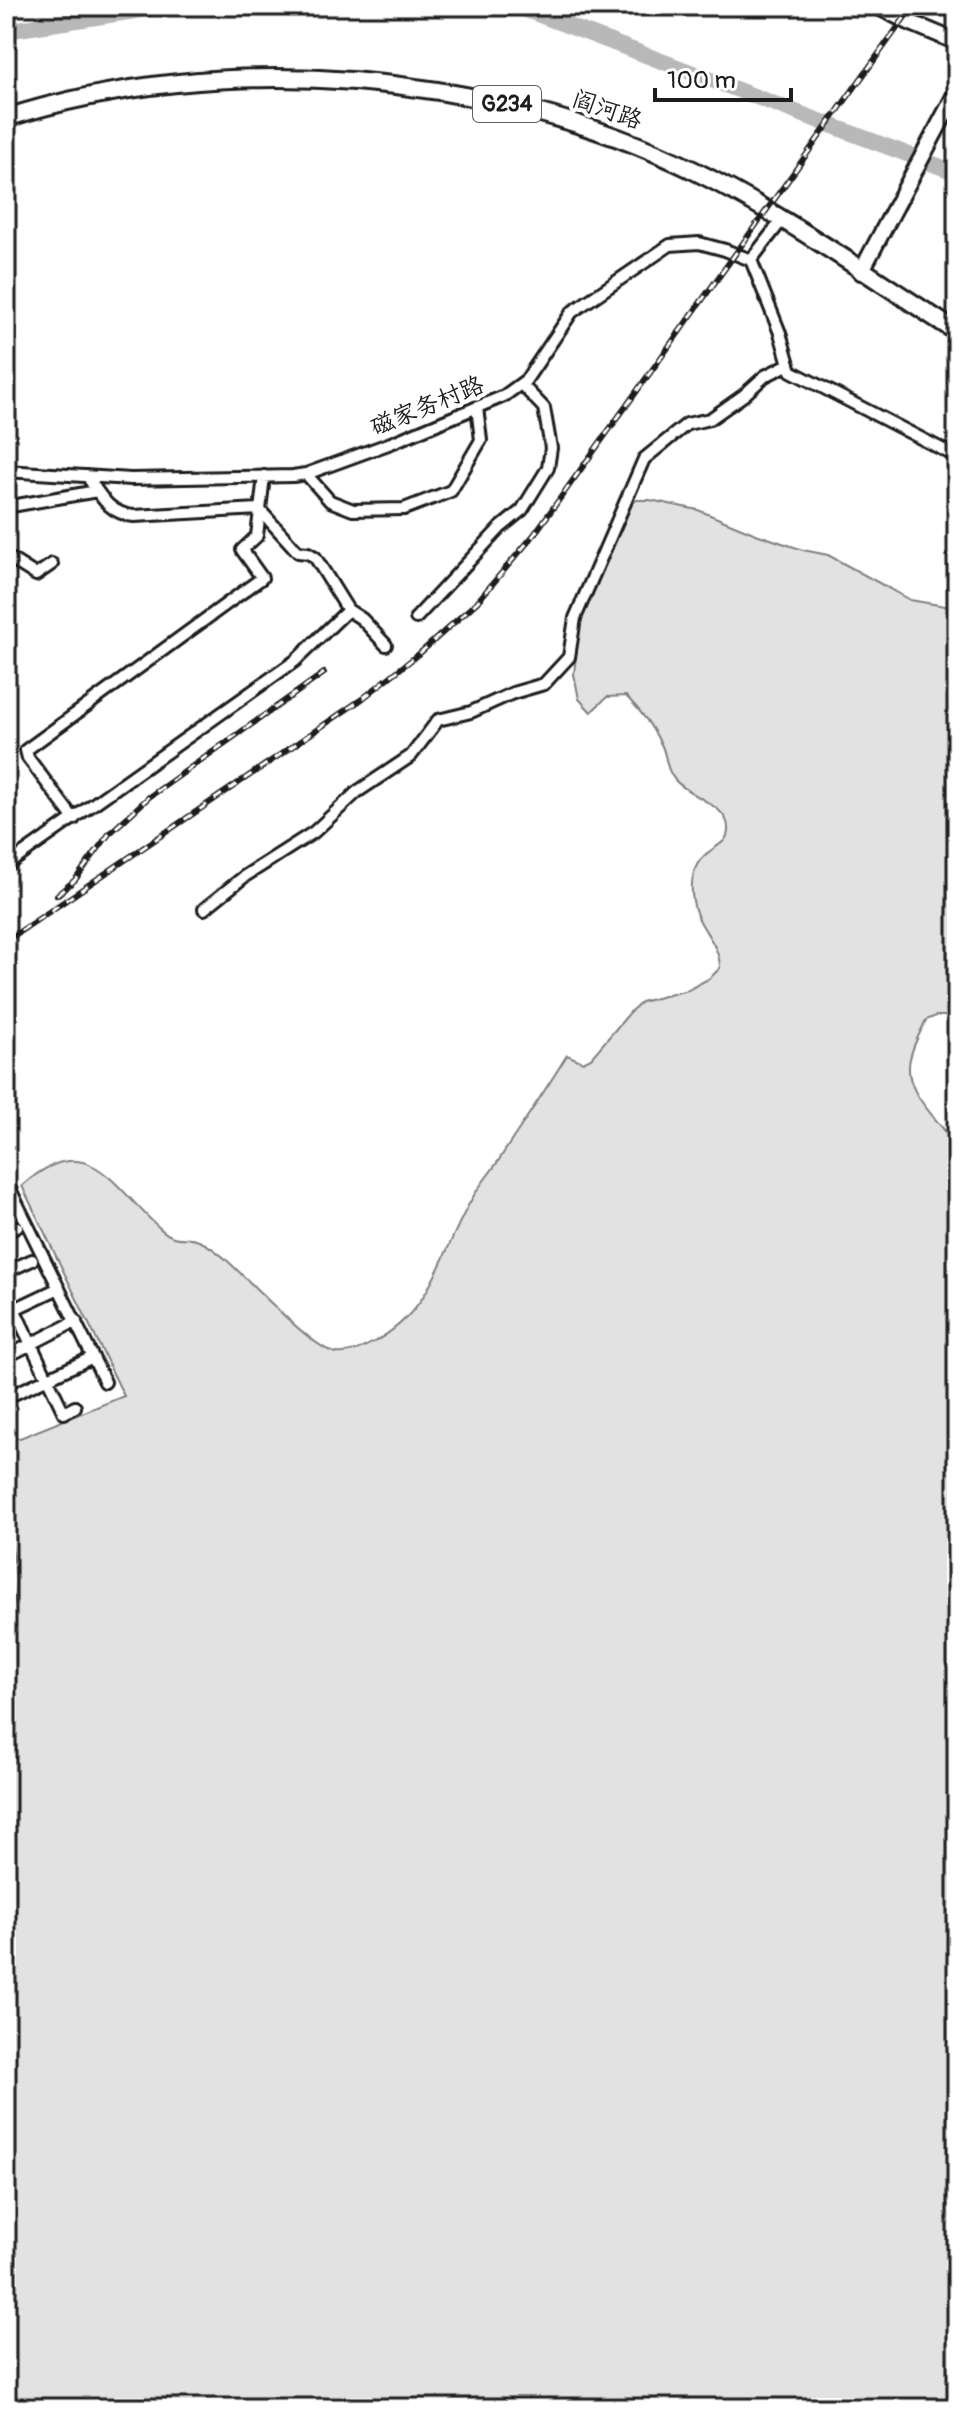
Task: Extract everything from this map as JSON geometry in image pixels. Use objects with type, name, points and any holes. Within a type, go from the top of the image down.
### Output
[{"type":"highway","name":"阎河路","points":[[6,118],[99,94],[227,80],[295,78],[405,85],[487,99],[606,133],[697,172],[782,220],[957,332]]},
{"type":"main road","points":[[877,6],[957,42]]},
{"type":"main road","points":[[861,272],[957,91]]},
{"type":"street","points":[[782,220],[751,260],[780,333],[791,371],[957,457]]},
{"type":"street","name":"磁家务村路","points":[[6,471],[131,479],[306,474],[504,396],[526,380],[572,312],[670,245],[699,243],[751,260]]},
{"type":"street","points":[[204,909],[245,876],[314,832],[357,792],[411,756],[438,720],[471,712],[513,693],[544,684],[569,657],[575,618],[644,459],[687,424],[710,419],[765,376],[789,364]]},
{"type":"street","points":[[416,618],[500,528],[522,510],[548,468],[551,448],[544,408],[521,384]]},
{"type":"street","points":[[306,474],[330,501],[353,510],[404,509],[451,491],[481,440],[477,407]]},
{"type":"street","points":[[87,476],[106,504],[122,515],[259,509]]},
{"type":"street","points":[[74,819],[28,758],[26,750],[262,578],[242,550],[257,536],[264,476]]},
{"type":"street","points":[[6,507],[97,491]]},
{"type":"street","points":[[259,509],[298,552],[315,557],[348,610],[362,619],[386,645]]},
{"type":"street","points":[[6,556],[36,575],[52,564]]},
{"type":"street","points":[[6,866],[295,661],[348,610]]},
{"type":"street","points":[[6,1181],[105,1382]]},
{"type":"street","points":[[6,1272],[32,1260]]},
{"type":"street","points":[[10,1311],[59,1288]]},
{"type":"street","points":[[6,1292],[10,1311],[31,1344],[64,1413],[75,1407]]},
{"type":"street","points":[[6,1357],[76,1321]]},
{"type":"street","points":[[14,1394],[93,1357]]},
{"type":"shaded area","points":[[637,500],[698,510],[756,534],[828,555],[910,600],[957,608],[957,1016],[936,1016],[926,1020],[912,1051],[909,1068],[916,1093],[957,1148],[957,2408],[6,2408],[6,1630],[13,1606],[15,1580],[13,1554],[6,1529],[6,1437],[20,1438],[124,1396],[22,1186],[45,1169],[65,1161],[83,1162],[99,1169],[167,1234],[199,1241],[210,1247],[312,1339],[337,1353],[355,1351],[372,1343],[410,1314],[434,1278],[473,1197],[567,1055],[583,1062],[591,1058],[641,1002],[688,990],[710,978],[720,968],[716,950],[695,910],[692,889],[693,876],[701,859],[726,838],[726,820],[715,807],[675,780],[655,732],[626,696],[607,697],[591,712],[579,699],[574,674],[580,618],[628,506]]},
{"type":"waterway","points":[[6,31],[167,6]]},
{"type":"waterway","points":[[486,6],[524,9],[957,173]]},
{"type":"railway","points":[[6,941],[362,699],[477,602],[533,536],[913,6]]},
{"type":"railway","points":[[57,895],[75,880],[109,834],[149,797],[324,673]]}]
